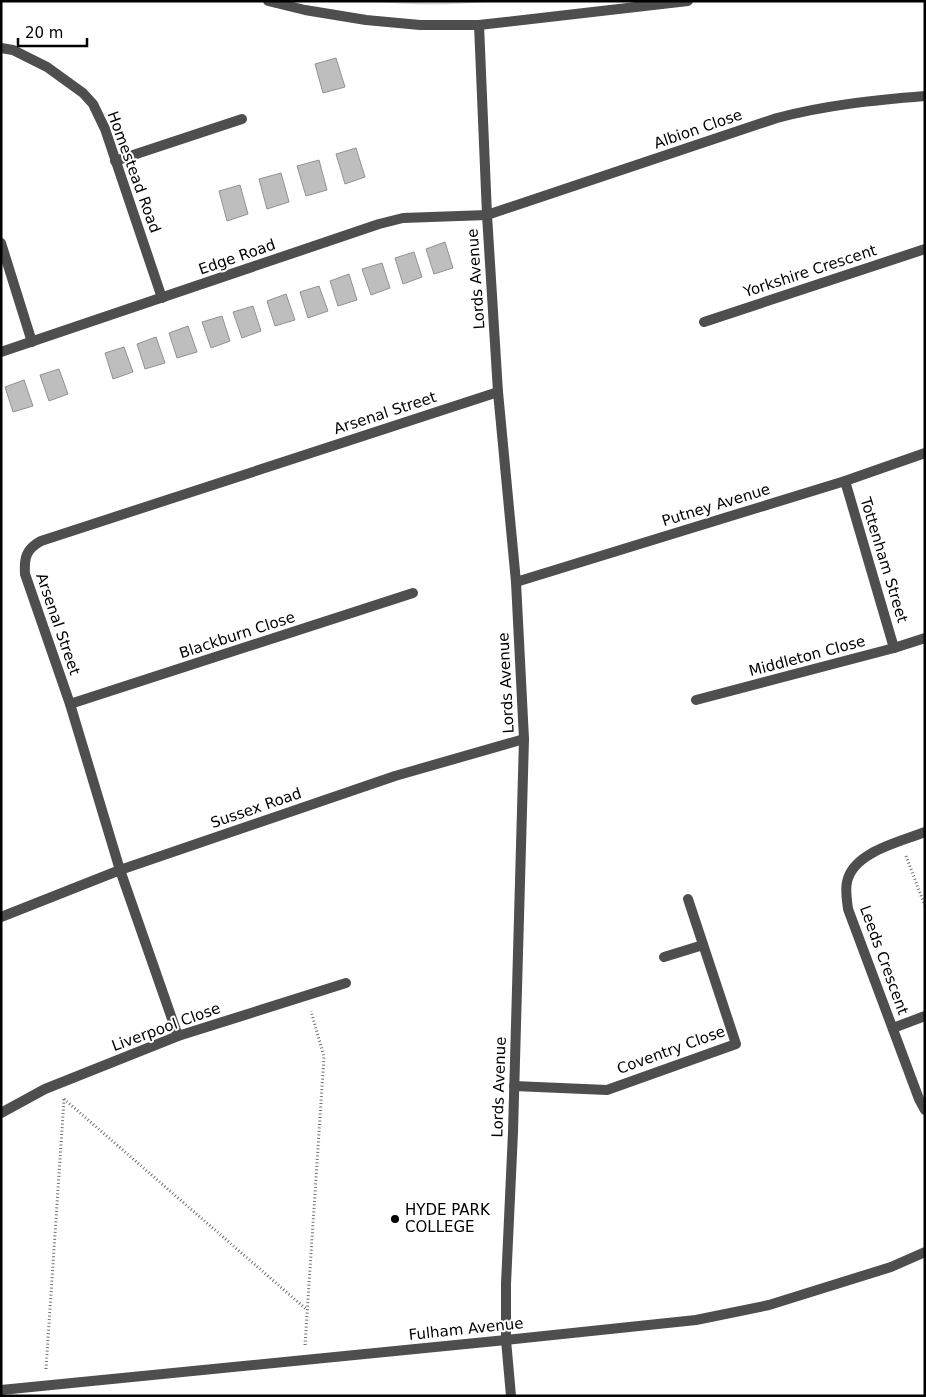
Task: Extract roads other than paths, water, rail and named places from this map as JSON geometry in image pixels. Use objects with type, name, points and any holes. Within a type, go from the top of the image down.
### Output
[{"type":"street","points":[[268,1],[305,10],[366,20],[420,25],[478,26],[688,1]]},
{"type":"street","name":"Lords Avenue","points":[[478,26],[498,392],[516,582],[524,738],[506,1284],[506,1340],[510,1396]]},
{"type":"street","name":"Homestead Road","points":[[1,48],[13,50],[41,63],[83,93],[93,104],[104,129],[162,298]]},
{"type":"street","name":"Albion Close","points":[[487,215],[777,118],[807,110],[857,102],[925,96]]},
{"type":"street","points":[[115,161],[242,119]]},
{"type":"street","name":"Edge Road","points":[[1,352],[380,224],[403,218],[487,215]]},
{"type":"street","points":[[1,243],[32,342]]},
{"type":"street","name":"Yorkshire Crescent","points":[[704,322],[925,249]]},
{"type":"street","name":"Arsenal Street","points":[[178,1036],[120,870],[70,704],[25,574],[24,562],[27,554],[35,544],[59,535],[498,392]]},
{"type":"street","name":"Putney Avenue","points":[[516,582],[845,481],[925,453]]},
{"type":"street","name":"Tottenham Street","points":[[845,481],[894,648]]},
{"type":"street","name":"Blackburn Close","points":[[70,704],[413,594]]},
{"type":"street","name":"Middleton Close","points":[[696,700],[894,648],[925,638]]},
{"type":"street","name":"Sussex Road","points":[[1,917],[120,870],[395,776],[524,738]]},
{"type":"street","name":"Leeds Crescent","points":[[925,832],[868,854],[851,871],[847,880],[846,892],[848,909],[919,1099],[925,1110]]},
{"type":"street","name":"Coventry Close","points":[[514,1086],[607,1090],[736,1044],[688,899]]},
{"type":"street","points":[[664,958],[703,945]]},
{"type":"street","name":"Liverpool Close","points":[[1,1113],[45,1089],[178,1036],[346,982]]},
{"type":"street","points":[[893,1028],[925,1016]]},
{"type":"street","name":"Fulham Avenue","points":[[1,1390],[696,1320],[770,1305],[890,1267],[925,1252]]},
{"type":"place","name":"HYDE PARK COLLEGE","points":[[395,1219]]}]
